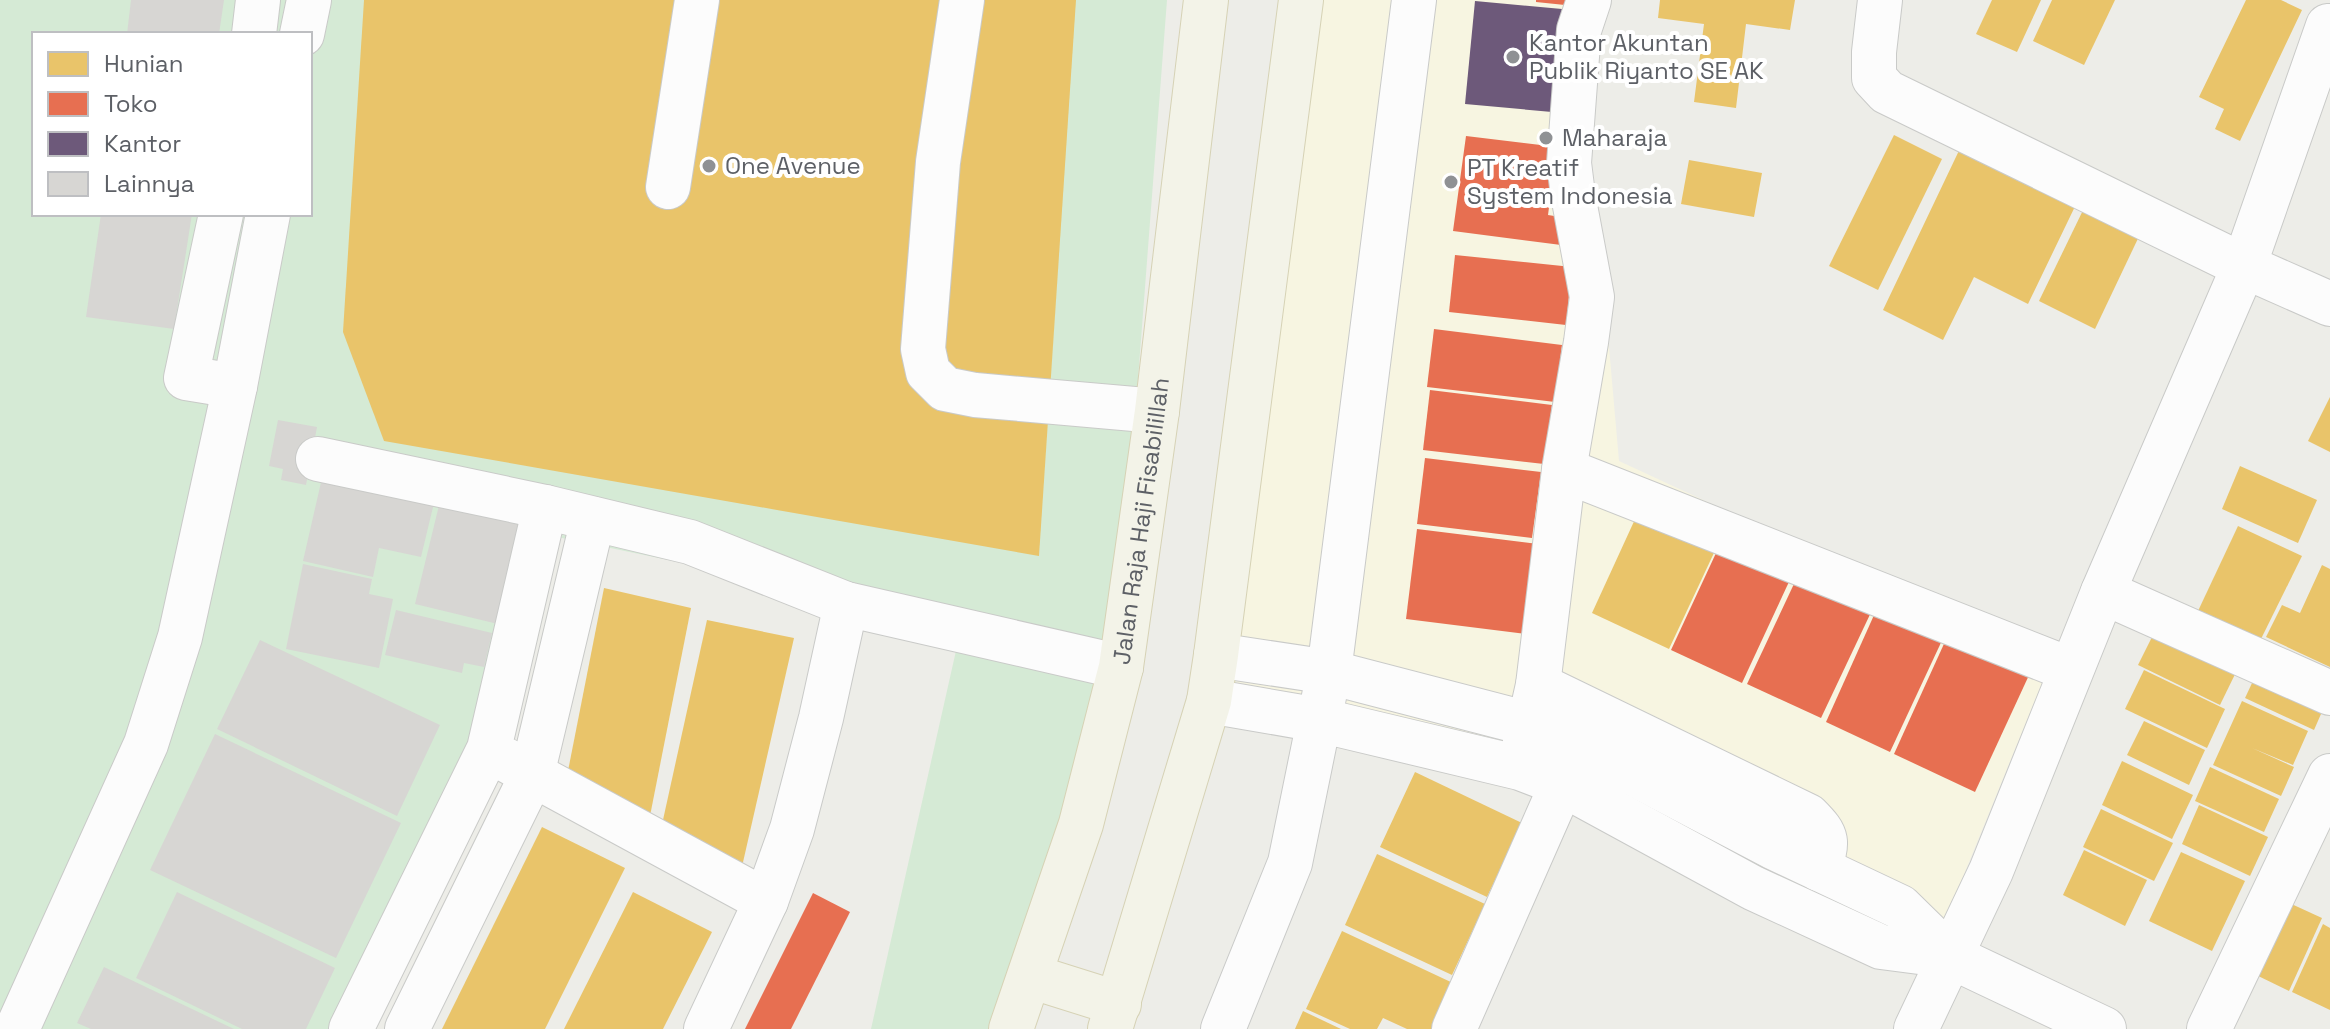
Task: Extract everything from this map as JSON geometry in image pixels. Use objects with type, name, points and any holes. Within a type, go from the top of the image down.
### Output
[{"type":"main road","name":"Jalan Raja Haji Fisabilillah","points":[[1011,1029],[1081,824],[1121,667],[1157,411],[1206,0]]},
{"type":"main road","points":[[1030,976],[1114,1016],[1209,701],[1301,0]]},
{"type":"street","points":[[254,32],[258,0]]},
{"type":"street","points":[[302,32],[309,0]]},
{"type":"street","points":[[668,187],[697,0]]},
{"type":"street","points":[[962,0],[938,162],[923,349],[928,372],[945,389],[975,395],[1157,411]]},
{"type":"street","points":[[1223,1029],[1290,863],[1329,672],[1414,0]]},
{"type":"street","points":[[1520,768],[1533,705],[1564,470],[1592,297],[1569,163],[1579,30],[1589,0]]},
{"type":"street","points":[[1880,0],[1874,78],[1887,92],[2244,266],[2330,304]]},
{"type":"street","points":[[1916,1029],[1991,871],[2103,592],[2244,266],[2328,26]]},
{"type":"street","points":[[221,216],[186,378],[235,386]]},
{"type":"street","points":[[17,1029],[146,744],[180,637],[235,386],[268,216]]},
{"type":"street","points":[[318,459],[545,507],[690,542],[846,604],[1121,667]]},
{"type":"street","points":[[1564,470],[2071,670]]},
{"type":"street","points":[[351,1029],[489,749],[545,507]]},
{"type":"street","points":[[407,1029],[532,775],[593,519]]},
{"type":"street","points":[[2103,592],[2330,693]]},
{"type":"street","points":[[706,1029],[766,901],[792,829],[846,604]]},
{"type":"street","points":[[1216,655],[1533,705],[1613,763],[1773,847],[1900,907],[1950,956]]},
{"type":"street","points":[[1209,701],[1319,720],[1520,768],[1562,784],[1753,888],[1881,947],[1950,956],[2104,1029]]},
{"type":"street","points":[[489,749],[766,901]]},
{"type":"street","points":[[1454,1029],[1562,784]]},
{"type":"street","points":[[2209,1029],[2327,788]]},
{"type":"shaded area","points":[[1314,0],[1606,0],[1594,32],[1583,162],[1604,290],[1619,461],[2051,661],[1925,970],[1490,770],[1206,691]]},
{"type":"green space","points":[[0,0],[1167,0],[1117,653],[1007,1029],[871,1029],[962,624],[1055,640],[533,532],[483,744],[344,1029],[0,1029]]},
{"type":"building: Hunian","name":"One Avenue","points":[[364,0],[1076,0],[1039,556],[384,441],[343,332]]},
{"type":"building: Hunian","points":[[1660,0],[1795,0],[1790,30],[1746,24],[1736,108],[1694,102],[1704,24],[1658,18]]},
{"type":"building: Hunian","points":[[1992,0],[2041,0],[2017,52],[1976,34]]},
{"type":"building: Hunian","points":[[2052,0],[2115,0],[2084,65],[2033,41]]},
{"type":"building: Hunian","points":[[2246,0],[2281,0],[2302,10],[2240,141],[2215,129],[2224,109],[2199,97]]},
{"type":"building: Hunian","points":[[1894,135],[1942,159],[1878,290],[1829,266]]},
{"type":"building: Hunian","points":[[1965,138],[2081,194],[2028,304],[1974,277],[1943,340],[1883,310]]},
{"type":"building: Hunian","points":[[1689,160],[1762,173],[1754,217],[1681,204]]},
{"type":"building: Hunian","points":[[2087,202],[2143,228],[2095,329],[2039,301]]},
{"type":"building: Hunian","points":[[2330,397],[2330,452],[2308,441]]},
{"type":"building: Hunian","points":[[2240,466],[2317,500],[2298,543],[2222,509]]},
{"type":"building: Hunian","points":[[1642,504],[1720,540],[1669,649],[1592,613]]},
{"type":"building: Hunian","points":[[2238,526],[2302,556],[2260,641],[2198,611]]},
{"type":"building: Hunian","points":[[2322,565],[2330,569],[2330,667],[2266,637],[2282,605],[2300,613]]},
{"type":"building: Hunian","points":[[604,588],[691,608],[649,821],[567,776]]},
{"type":"building: Hunian","points":[[707,620],[794,638],[741,871],[661,829]]},
{"type":"building: Hunian","points":[[2158,625],[2240,664],[2220,705],[2138,665]]},
{"type":"building: Hunian","points":[[2260,666],[2328,698],[2314,730],[2245,698]]},
{"type":"building: Hunian","points":[[2144,670],[2225,709],[2207,748],[2125,709]]},
{"type":"building: Hunian","points":[[2242,701],[2308,731],[2293,765],[2252,748],[2294,767],[2281,796],[2213,765]]},
{"type":"building: Hunian","points":[[2144,721],[2205,750],[2189,785],[2127,755]]},
{"type":"building: Hunian","points":[[2122,761],[2193,795],[2172,839],[2102,805]]},
{"type":"building: Hunian","points":[[2210,767],[2279,799],[2264,832],[2195,801]]},
{"type":"building: Hunian","points":[[1415,772],[1522,823],[1487,897],[1380,847]]},
{"type":"building: Hunian","points":[[2199,805],[2268,837],[2250,876],[2182,844]]},
{"type":"building: Hunian","points":[[2101,809],[2173,843],[2154,881],[2083,847]]},
{"type":"building: Hunian","points":[[542,827],[625,868],[545,1029],[442,1029]]},
{"type":"building: Hunian","points":[[2084,850],[2147,880],[2125,926],[2063,895]]},
{"type":"building: Hunian","points":[[2181,852],[2245,881],[2212,951],[2149,921]]},
{"type":"building: Hunian","points":[[1377,854],[1485,904],[1452,975],[1345,925]]},
{"type":"building: Hunian","points":[[633,892],[712,932],[663,1029],[564,1029]]},
{"type":"building: Hunian","points":[[2283,900],[2322,918],[2289,991],[2250,972]]},
{"type":"building: Hunian","points":[[2323,924],[2330,928],[2330,1010],[2292,992]]},
{"type":"building: Hunian","points":[[1342,931],[1455,984],[1434,1029],[1407,1029],[1383,1018],[1377,1029],[1350,1029],[1306,1009]]},
{"type":"building: Hunian","points":[[1303,1011],[1341,1029],[1295,1029]]},
{"type":"building: Toko","points":[[1565,0],[1565,5],[1536,2]]},
{"type":"building: Toko","points":[[1466,136],[1557,147],[1548,215],[1573,219],[1569,246],[1453,231]]},
{"type":"building: Toko","points":[[1455,255],[1572,267],[1566,325],[1449,312]]},
{"type":"building: Toko","points":[[1434,329],[1562,345],[1555,402],[1427,387]]},
{"type":"building: Toko","points":[[1430,390],[1552,405],[1544,464],[1423,450]]},
{"type":"building: Toko","points":[[1425,458],[1541,472],[1532,538],[1417,524]]},
{"type":"building: Toko","points":[[1417,529],[1538,544],[1527,634],[1406,619]]},
{"type":"building: Toko","points":[[1723,538],[1794,571],[1742,683],[1671,650]]},
{"type":"building: Toko","points":[[1800,571],[1874,606],[1821,718],[1747,684]]},
{"type":"building: Toko","points":[[1879,604],[1945,634],[1890,752],[1826,722]]},
{"type":"building: Toko","points":[[1948,635],[2030,673],[1975,792],[1894,754]]},
{"type":"building: Toko","points":[[813,893],[850,912],[791,1029],[745,1029]]},
{"type":"building: Kantor","name":"Kantor Akuntan Publik Riyanto SE AK","points":[[1475,1],[1562,9],[1552,112],[1465,104]]},
{"type":"building: Lainnya","points":[[131,0],[224,0],[219,32],[127,32]]},
{"type":"building: Lainnya","points":[[101,216],[192,216],[174,329],[86,317]]},
{"type":"building: Lainnya","points":[[278,420],[317,427],[306,485],[281,480],[283,469],[269,466]]},
{"type":"building: Lainnya","points":[[322,478],[434,503],[421,557],[379,548],[373,577],[303,561]]},
{"type":"building: Lainnya","points":[[442,493],[528,513],[502,625],[415,604]]},
{"type":"building: Lainnya","points":[[303,564],[372,579],[369,594],[393,599],[379,668],[286,649]]},
{"type":"building: Lainnya","points":[[396,610],[492,633],[484,667],[464,663],[462,673],[385,655]]},
{"type":"building: Lainnya","points":[[260,640],[440,725],[397,816],[217,729]]},
{"type":"building: Lainnya","points":[[215,734],[401,823],[336,958],[150,870]]},
{"type":"building: Lainnya","points":[[177,892],[335,968],[306,1029],[242,1029],[136,978]]},
{"type":"building: Lainnya","points":[[104,967],[234,1029],[91,1029],[77,1023]]},
{"type":"place","name":"Kantor Akuntan Publik Riyanto SE AK","points":[[1513,57]]},
{"type":"place","name":"Maharaja","points":[[1546,138]]},
{"type":"place","name":"One Avenue","points":[[709,166]]},
{"type":"place","name":"PT Kreatif System Indonesia","points":[[1451,182]]}]
